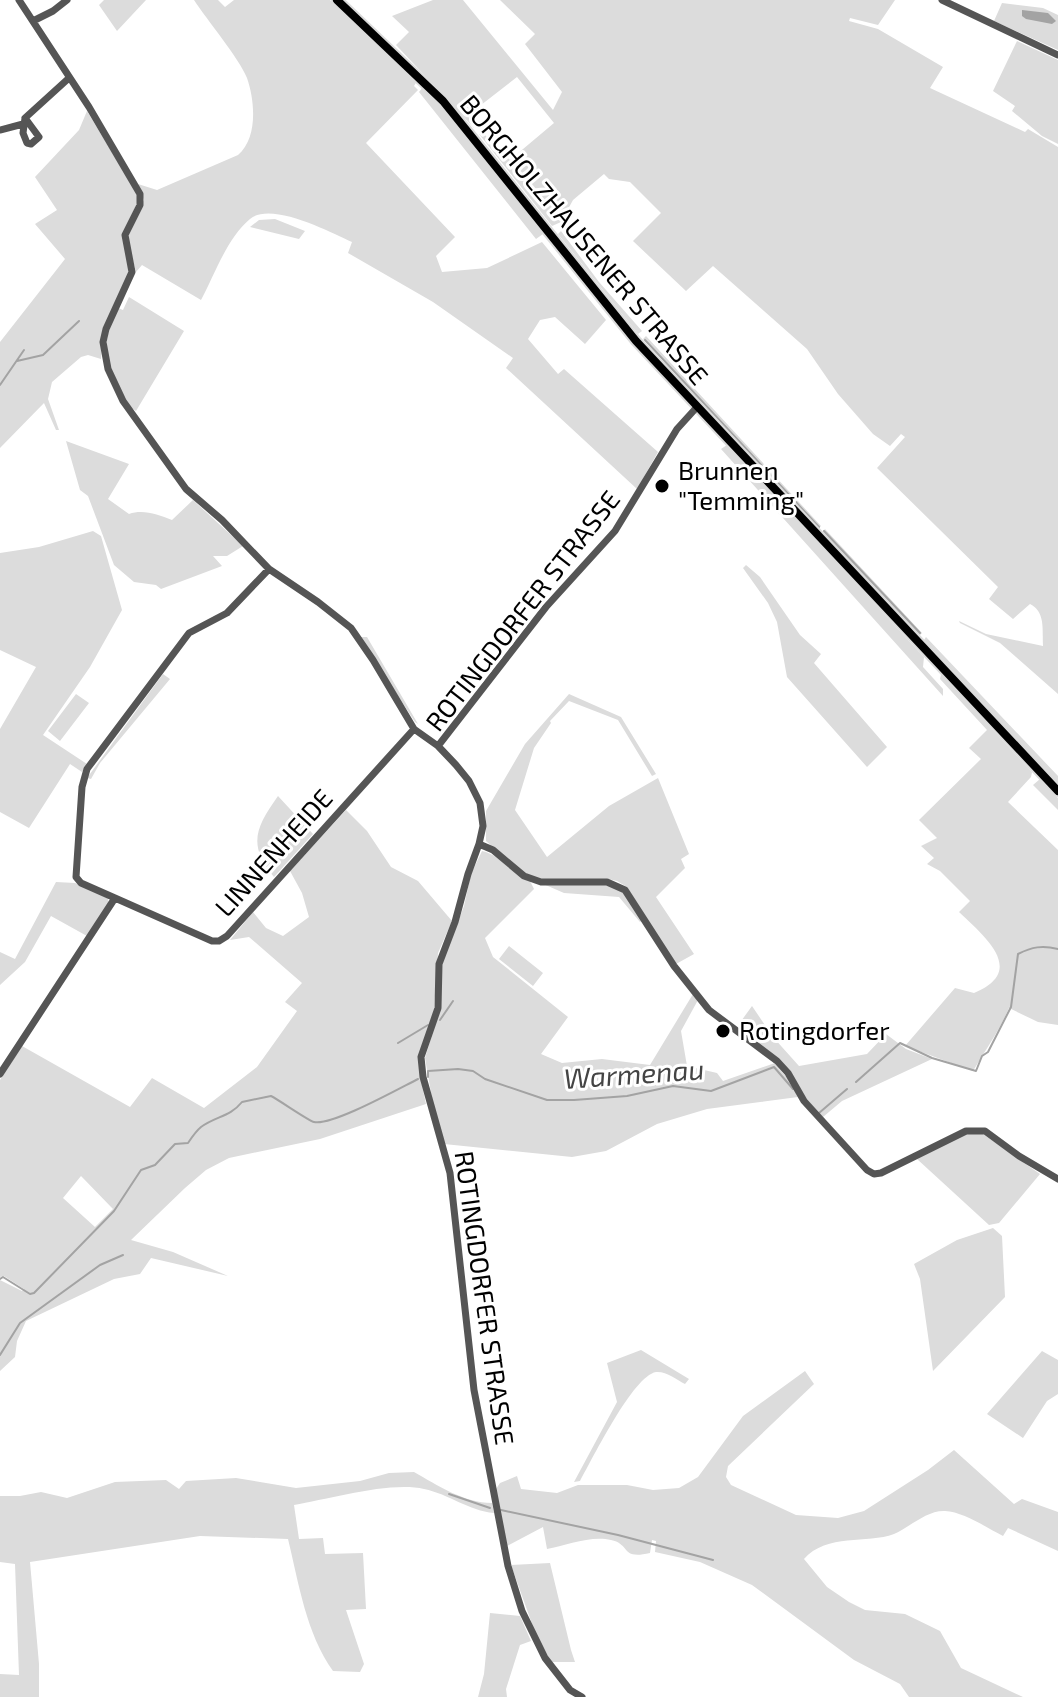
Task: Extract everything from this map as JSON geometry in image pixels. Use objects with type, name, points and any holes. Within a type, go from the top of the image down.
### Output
[{"type":"main road","name":"BORGHOLZHAUSENER STRASSE","points":[[337,0],[453,112],[614,315],[1058,791]]},
{"type":"street","points":[[19,0],[89,107],[141,199],[125,235],[132,272],[104,335],[103,349],[108,369],[123,401],[177,480],[222,520],[269,569],[351,628],[414,729],[438,746]]},
{"type":"street","points":[[33,21],[67,0]]},
{"type":"street","points":[[942,0],[1058,55]]},
{"type":"street","points":[[0,130],[24,121],[69,78]]},
{"type":"street","name":"ROTINGDORFER STRASSE","points":[[582,1697],[570,1690],[545,1658],[522,1611],[508,1566],[474,1390],[450,1173],[423,1077],[421,1057],[438,1008],[439,964],[479,844],[482,811],[469,781],[438,746],[546,607],[615,531],[677,429],[697,407]]},
{"type":"street","points":[[0,1074],[115,898],[81,883],[76,877],[82,787],[87,769],[189,633],[227,613],[269,569]]},
{"type":"street","name":"LINNENHEIDE","points":[[115,898],[212,941],[219,941],[227,936],[414,729]]},
{"type":"street","points":[[479,844],[493,850],[524,876],[541,882],[607,882],[625,890],[674,966],[709,1010],[777,1061],[788,1073],[804,1101],[867,1170],[874,1174],[881,1173],[976,1129],[985,1131],[1058,1179]]},
{"type":"shaded area","points":[[104,0],[146,0],[117,31],[99,5]]},
{"type":"shaded area","points":[[194,0],[218,0],[225,7],[234,0],[330,0],[417,81],[414,86],[418,90],[366,143],[455,237],[436,256],[442,272],[487,268],[542,242],[606,320],[585,344],[555,317],[540,320],[528,339],[558,374],[564,369],[658,452],[637,489],[506,368],[513,358],[433,302],[348,253],[352,242],[330,232],[286,216],[260,214],[250,219],[228,246],[201,300],[142,265],[136,272],[128,228],[144,200],[138,184],[157,190],[238,155],[252,129],[252,97],[247,78]]},
{"type":"shaded area","points":[[433,0],[463,0],[553,110],[562,92],[525,44],[535,34],[500,0],[895,0],[878,25],[850,18],[849,21],[878,29],[943,67],[930,88],[1025,132],[1028,129],[1058,147],[1058,694],[1000,643],[960,623],[986,634],[1043,646],[1042,622],[1035,607],[1030,604],[1013,619],[989,599],[998,587],[877,468],[905,437],[901,434],[890,446],[873,434],[838,394],[807,349],[713,266],[686,291],[633,241],[661,213],[630,182],[609,179],[604,174],[573,200],[561,222],[552,226],[479,134],[483,133],[510,160],[554,123],[517,77],[472,112],[478,126],[474,128],[396,45],[409,32],[392,16]]},
{"type":"shaded area","points":[[1002,3],[1043,8],[1058,15],[1058,50],[994,21]]},
{"type":"shaded area","points":[[1022,10],[1048,13],[1056,21],[1052,24],[1026,19],[1022,16]]},
{"type":"shaded area","points":[[1017,41],[1058,60],[1058,144],[1042,136],[1012,111],[1015,106],[993,91]]},
{"type":"shaded area","points":[[423,87],[455,122],[543,234],[536,239],[419,92]]},
{"type":"shaded area","points":[[87,111],[137,194],[137,203],[123,234],[129,272],[103,329],[101,359],[88,355],[81,357],[52,382],[48,399],[59,430],[56,430],[44,403],[0,448],[0,342],[65,259],[35,224],[57,210],[35,177],[79,130]]},
{"type":"shaded area","points":[[275,219],[305,231],[299,239],[250,227],[259,220]]},
{"type":"shaded area","points":[[561,231],[599,282],[642,331],[638,334],[558,234]]},
{"type":"shaded area","points":[[129,297],[184,331],[136,411],[118,389],[110,369],[107,349],[109,332],[118,308],[123,310]]},
{"type":"shaded area","points":[[646,336],[821,526],[818,529],[643,339]]},
{"type":"shaded area","points":[[66,441],[129,464],[108,499],[129,514],[146,512],[172,520],[193,500],[243,546],[227,556],[213,556],[222,566],[161,589],[156,585],[134,582],[114,565],[88,496],[80,490]]},
{"type":"shaded area","points":[[727,445],[924,657],[923,667],[943,689],[943,696],[721,449]]},
{"type":"shaded area","points":[[825,529],[922,633],[919,636],[822,533]]},
{"type":"shaded area","points":[[93,531],[101,536],[122,610],[90,667],[43,735],[87,764],[82,772],[70,764],[29,828],[0,812],[0,729],[36,667],[0,650],[0,553],[39,547]]},
{"type":"shaded area","points":[[746,565],[760,577],[800,635],[821,654],[814,663],[887,747],[867,767],[787,677],[777,622],[768,603],[743,568]]},
{"type":"shaded area","points":[[360,637],[367,637],[418,724],[415,722]]},
{"type":"shaded area","points":[[926,637],[1058,776],[1058,783],[924,640]]},
{"type":"shaded area","points":[[163,674],[170,679],[100,763],[91,779],[87,778]]},
{"type":"shaded area","points":[[941,674],[1032,772],[1008,802],[1058,850],[1058,1025],[1038,1022],[1009,1008],[973,1071],[905,1046],[955,988],[974,993],[990,984],[998,974],[1000,964],[989,942],[959,912],[970,901],[940,871],[927,864],[934,858],[921,846],[937,838],[919,820],[981,759],[969,748],[987,730],[940,679]]},
{"type":"shaded area","points":[[76,694],[89,703],[60,741],[48,731]]},
{"type":"shaded area","points":[[569,694],[621,717],[656,774],[652,776],[618,720],[569,701],[550,721],[534,748],[515,810],[547,857],[609,806],[658,778],[689,854],[681,859],[685,868],[656,897],[694,954],[676,964],[627,887],[608,879],[541,879],[523,874],[486,841],[486,811],[525,744]]},
{"type":"shaded area","points":[[1040,779],[1058,798],[1058,810],[1033,785]]},
{"type":"shaded area","points":[[278,796],[313,834],[274,877],[260,855],[258,836],[264,817]]},
{"type":"shaded area","points":[[346,810],[367,831],[391,867],[418,881],[452,921],[438,953],[434,1009],[420,1076],[426,1104],[320,1139],[229,1158],[206,1170],[131,1240],[173,1252],[228,1276],[151,1258],[140,1274],[114,1279],[26,1321],[17,1341],[15,1357],[0,1371],[0,1280],[22,1291],[24,1289],[4,1276],[0,1277],[0,1080],[22,1046],[130,1107],[152,1078],[204,1108],[257,1067],[297,1011],[285,1002],[302,983],[249,937],[230,940],[253,912],[266,928],[283,936],[309,917],[302,893],[290,871]],"holes":[[[81,1176],[113,1209],[95,1227],[63,1198]]]},
{"type":"shaded area","points":[[482,851],[495,856],[530,881],[534,889],[485,938],[493,957],[568,1017],[541,1054],[562,1063],[602,1059],[650,1065],[693,994],[698,1000],[681,1031],[687,1066],[717,1073],[723,1081],[775,1063],[786,1074],[798,1097],[707,1109],[657,1124],[606,1151],[572,1157],[444,1144],[434,1110],[425,1058],[440,1009],[442,964],[464,906],[471,874]]},
{"type":"shaded area","points":[[56,882],[75,883],[107,897],[109,902],[87,936],[51,916],[25,962],[0,985],[0,952],[15,959]]},
{"type":"shaded area","points":[[541,883],[606,884],[624,892],[642,920],[640,922],[619,897],[564,893]]},
{"type":"shaded area","points":[[509,946],[543,973],[533,986],[499,959]]},
{"type":"shaded area","points":[[752,1006],[773,1037],[799,1066],[867,1054],[886,1034],[906,1049],[932,1059],[842,1101],[823,1117],[739,1024]]},
{"type":"shaded area","points":[[966,1134],[983,1134],[1040,1174],[999,1223],[989,1225],[917,1159]]},
{"type":"shaded area","points":[[993,1228],[1002,1236],[1005,1297],[933,1371],[920,1279],[914,1264],[957,1240]]},
{"type":"shaded area","points":[[641,1350],[689,1379],[685,1384],[660,1372],[647,1377],[636,1387],[614,1419],[580,1481],[574,1482],[617,1402],[607,1363]]},
{"type":"shaded area","points":[[1042,1351],[1058,1360],[1058,1394],[1047,1401],[1023,1438],[987,1414]]},
{"type":"shaded area","points":[[805,1371],[814,1384],[728,1466],[726,1477],[731,1485],[796,1515],[838,1518],[864,1511],[954,1450],[1014,1504],[1022,1499],[1058,1512],[1058,1551],[1008,1528],[1003,1536],[967,1517],[938,1511],[894,1534],[835,1542],[813,1551],[804,1559],[827,1587],[849,1602],[865,1610],[905,1614],[940,1631],[961,1668],[1023,1697],[909,1697],[900,1684],[854,1660],[752,1585],[700,1562],[655,1552],[656,1541],[652,1540],[650,1553],[641,1555],[630,1553],[617,1542],[604,1539],[547,1549],[543,1527],[507,1546],[496,1489],[500,1483],[517,1476],[521,1489],[557,1493],[578,1485],[627,1485],[653,1490],[679,1488],[698,1477],[743,1416]]},
{"type":"shaded area","points":[[414,1472],[461,1497],[492,1503],[494,1513],[433,1491],[410,1487],[378,1489],[294,1505],[299,1539],[323,1538],[325,1554],[363,1553],[366,1609],[346,1610],[364,1664],[360,1672],[333,1671],[324,1656],[304,1608],[288,1539],[200,1536],[30,1562],[39,1697],[0,1697],[0,1674],[19,1675],[15,1564],[0,1562],[0,1496],[41,1492],[67,1498],[115,1482],[166,1480],[179,1489],[186,1481],[236,1478],[296,1488]]},
{"type":"shaded area","points":[[550,1563],[575,1662],[551,1662],[536,1635],[511,1565]]},
{"type":"shaded area","points":[[490,1613],[520,1616],[531,1641],[520,1645],[506,1689],[507,1697],[478,1697],[484,1674]]},
{"type":"waterway","points":[[17,361],[43,355],[79,321]]},
{"type":"waterway","points":[[645,340],[819,527]]},
{"type":"waterway","points":[[0,385],[24,350]]},
{"type":"waterway","points":[[824,531],[920,633]]},
{"type":"waterway","name":"Warmenau","points":[[856,1082],[900,1043],[932,1058],[976,1071],[1011,1007],[1018,954],[1037,947],[1058,949]]},
{"type":"waterway","points":[[440,1020],[453,1001]]},
{"type":"waterway","points":[[398,1043],[428,1025]]},
{"type":"waterway","name":"Warmenau","points":[[428,1077],[428,1071],[473,1071],[485,1079],[547,1100],[574,1100],[627,1096],[673,1086],[711,1091],[774,1067],[793,1089]]},
{"type":"waterway","name":"Warmenau","points":[[0,1279],[3,1277],[30,1294],[34,1293],[114,1211],[141,1170],[155,1165],[175,1144],[188,1143],[201,1127],[233,1111],[242,1102],[271,1096],[311,1121],[323,1122],[365,1106],[418,1079]]},
{"type":"waterway","name":"Warmenau","points":[[819,1113],[847,1089]]},
{"type":"waterway","points":[[0,1355],[20,1323],[100,1265],[123,1255]]},
{"type":"waterway","points":[[449,1494],[490,1508]]},
{"type":"waterway","points":[[501,1510],[618,1535],[713,1560]]},
{"type":"place","name":"Brunnen \"Temming\"","points":[[662,486]]},
{"type":"place","name":"Rotingdorfer","points":[[723,1031]]}]
